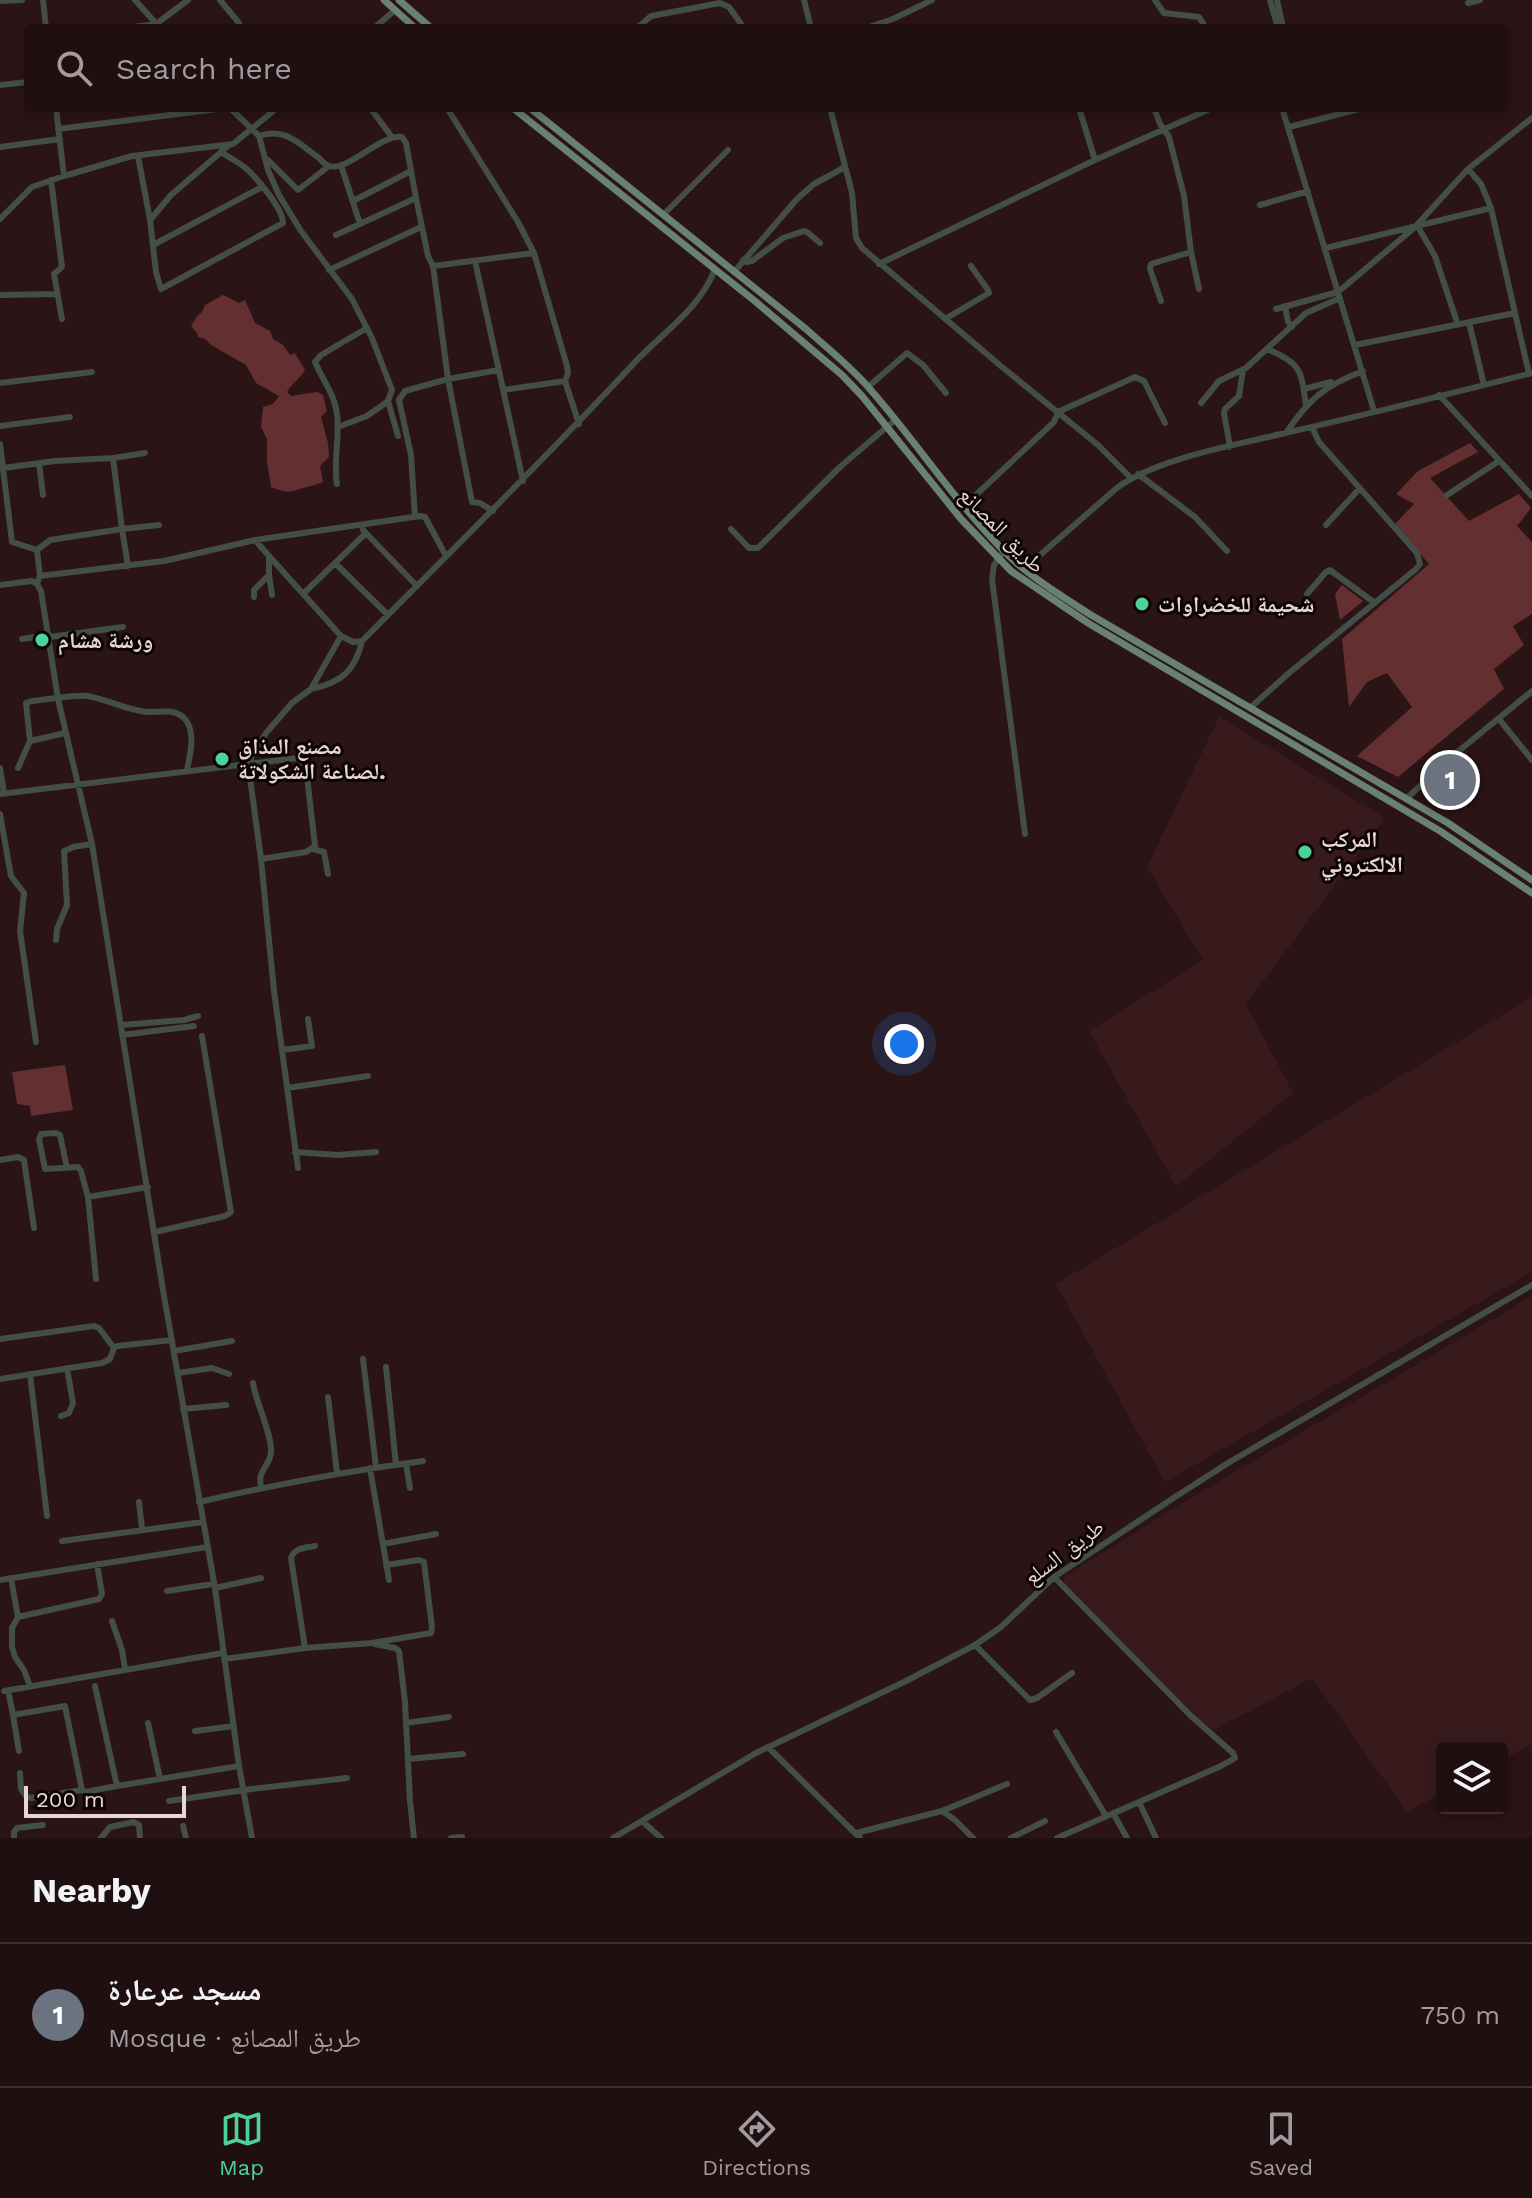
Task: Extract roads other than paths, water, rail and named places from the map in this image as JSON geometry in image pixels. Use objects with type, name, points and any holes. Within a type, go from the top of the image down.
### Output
[{"type":"main road","points":[[384,0],[410,24]]},
{"type":"main road","points":[[399,0],[426,24]]},
{"type":"main road","name":"طريق المصانع","points":[[518,112],[842,375],[961,519],[1011,571],[1064,609],[1377,792],[1532,893]]},
{"type":"main road","name":"طريق المصانع","points":[[535,112],[806,329],[868,387],[963,507],[1024,569],[1091,615],[1448,823],[1532,880]]},
{"type":"main road","points":[[1209,695],[1216,686]]},
{"type":"main road","points":[[1480,857],[1487,849]]},
{"type":"street","points":[[0,1],[22,0]]},
{"type":"street","points":[[43,0],[46,24]]},
{"type":"street","points":[[135,0],[156,24]]},
{"type":"street","points":[[160,24],[188,0]]},
{"type":"street","points":[[220,0],[238,24]]},
{"type":"street","points":[[804,0],[810,24]]},
{"type":"street","points":[[906,0],[908,11]]},
{"type":"street","points":[[876,24],[932,0]]},
{"type":"street","points":[[1155,0],[1168,15],[1199,17],[1203,24]]},
{"type":"street","points":[[1270,0],[1279,24]]},
{"type":"street","points":[[1277,0],[1280,24]]},
{"type":"street","points":[[1468,3],[1480,0]]},
{"type":"street","points":[[642,24],[651,16],[720,3],[729,7],[741,24]]},
{"type":"street","points":[[379,24],[394,11]]},
{"type":"street","points":[[0,85],[24,82]]},
{"type":"street","points":[[56,112],[64,176]]},
{"type":"street","points":[[58,129],[196,112]]},
{"type":"street","points":[[232,112],[259,136],[279,195],[352,299],[392,390],[388,401],[367,416],[338,427]]},
{"type":"street","points":[[150,220],[171,195],[272,112]]},
{"type":"street","points":[[373,112],[392,137]]},
{"type":"street","points":[[449,112],[534,253],[567,366],[565,381],[579,424]]},
{"type":"street","points":[[831,112],[854,201],[856,238],[862,248],[1134,476],[1195,517],[1227,551]]},
{"type":"street","points":[[1080,112],[1095,160]]},
{"type":"street","points":[[1156,112],[1169,137],[1184,196],[1199,289]]},
{"type":"street","points":[[879,264],[1203,112]]},
{"type":"street","points":[[1283,112],[1374,411]]},
{"type":"street","points":[[1289,127],[1347,112]]},
{"type":"street","points":[[1201,403],[1223,379],[1243,370],[1306,313],[1339,295],[1416,227],[1468,169],[1532,118]]},
{"type":"street","points":[[259,136],[272,132],[286,135],[329,166]]},
{"type":"street","points":[[265,157],[298,190],[329,166],[341,165],[392,137],[401,136],[406,143],[421,227],[433,266],[448,379],[472,502],[493,511]]},
{"type":"street","points":[[0,147],[60,139]]},
{"type":"street","points":[[0,219],[32,187],[51,180],[138,156],[228,146]]},
{"type":"street","points":[[664,214],[728,150]]},
{"type":"street","points":[[138,156],[161,289],[283,223],[284,218],[248,170],[221,152]]},
{"type":"street","points":[[341,165],[360,224]]},
{"type":"street","points":[[734,272],[797,199],[814,184],[845,167]]},
{"type":"street","points":[[1024,569],[1134,476],[1230,447],[1530,374],[1491,208],[1481,184],[1468,169]]},
{"type":"street","points":[[353,201],[411,171]]},
{"type":"street","points":[[51,180],[62,267],[54,274],[62,319]]},
{"type":"street","points":[[153,245],[262,187]]},
{"type":"street","points":[[1260,205],[1308,191]]},
{"type":"street","points":[[336,235],[416,198]]},
{"type":"street","points":[[1326,248],[1491,208]]},
{"type":"street","points":[[329,270],[421,227]]},
{"type":"street","points":[[1416,227],[1435,256],[1458,325]]},
{"type":"street","points":[[743,260],[752,261],[783,238],[799,233],[807,232],[820,243]]},
{"type":"street","points":[[1161,301],[1151,264],[1191,252]]},
{"type":"street","points":[[433,266],[534,253]]},
{"type":"street","points":[[475,261],[523,481]]},
{"type":"street","points":[[945,319],[989,293],[971,266]]},
{"type":"street","points":[[311,689],[330,685],[351,668],[359,656],[362,641],[699,299],[715,269]]},
{"type":"street","points":[[0,295],[57,294]]},
{"type":"street","points":[[1276,309],[1339,295]]},
{"type":"street","points":[[1285,306],[1292,327]]},
{"type":"street","points":[[1355,345],[1515,313]]},
{"type":"street","points":[[1469,322],[1484,385]]},
{"type":"street","points":[[337,484],[337,410],[315,362],[321,355],[367,328]]},
{"type":"street","points":[[1267,349],[1295,364],[1301,374],[1306,406]]},
{"type":"street","points":[[868,387],[907,353],[923,365],[946,393]]},
{"type":"street","points":[[415,517],[411,455],[399,400],[405,391],[499,370]]},
{"type":"street","points":[[1230,447],[1224,413],[1239,396],[1243,370]]},
{"type":"street","points":[[1304,389],[1363,371]]},
{"type":"street","points":[[0,383],[92,372]]},
{"type":"street","points":[[963,507],[1054,422],[1058,412],[1135,377],[1144,381],[1165,423]]},
{"type":"street","points":[[1286,433],[1306,406],[1340,380]]},
{"type":"street","points":[[503,390],[565,381]]},
{"type":"street","points":[[1439,395],[1532,496]]},
{"type":"street","points":[[388,401],[398,436]]},
{"type":"street","points":[[0,426],[70,417]]},
{"type":"street","points":[[731,529],[749,548],[758,548],[841,466],[895,420]]},
{"type":"street","points":[[1251,707],[1416,569],[1420,561],[1417,553],[1319,442],[1312,427]]},
{"type":"street","points":[[0,444],[13,543],[37,550]]},
{"type":"street","points":[[3,468],[145,453]]},
{"type":"street","points":[[113,458],[128,566]]},
{"type":"street","points":[[1447,495],[1499,461]]},
{"type":"street","points":[[39,463],[43,495]]},
{"type":"street","points":[[1326,525],[1360,488]]},
{"type":"street","points":[[40,576],[164,561],[255,540],[415,517],[425,517],[446,556]]},
{"type":"street","points":[[37,550],[50,540],[159,525]]},
{"type":"street","points":[[358,525],[417,586]]},
{"type":"street","points":[[303,594],[366,533]]},
{"type":"street","points":[[255,540],[341,636],[353,642],[362,641]]},
{"type":"street","points":[[37,550],[40,576],[37,584]]},
{"type":"street","points":[[1004,551],[997,558],[992,579],[1025,834]]},
{"type":"street","points":[[269,556],[272,595]]},
{"type":"street","points":[[335,563],[388,615]]},
{"type":"street","points":[[1307,594],[1330,570],[1375,603]]},
{"type":"street","points":[[254,597],[254,590],[269,575]]},
{"type":"street","points":[[0,585],[32,581],[41,591],[58,699],[92,844],[214,1586],[252,1838]]},
{"type":"street","points":[[22,639],[123,627]]},
{"type":"street","points":[[298,1168],[248,763],[266,733],[292,703],[311,689],[341,636]]},
{"type":"street","points":[[1406,799],[1532,691]]},
{"type":"street","points":[[18,768],[30,741],[26,703],[89,696],[140,711],[168,711],[181,716],[186,720],[191,735],[187,770]]},
{"type":"street","points":[[1499,719],[1532,760]]},
{"type":"street","points":[[30,741],[65,733]]},
{"type":"street","points":[[0,768],[2,794],[298,758],[304,764],[316,840],[313,849]]},
{"type":"street","points":[[0,814],[11,876],[24,893],[20,931],[36,1042]]},
{"type":"street","points":[[56,940],[67,905],[64,851],[92,844]]},
{"type":"street","points":[[261,859],[313,849],[324,852],[328,874]]},
{"type":"street","points":[[121,1025],[198,1016]]},
{"type":"street","points":[[282,1050],[312,1046],[308,1019]]},
{"type":"street","points":[[122,1035],[194,1026]]},
{"type":"street","points":[[155,1232],[231,1212],[202,1036]]},
{"type":"street","points":[[287,1088],[368,1076]]},
{"type":"street","points":[[67,1168],[60,1135],[41,1134],[39,1139],[45,1169],[79,1169],[88,1197],[96,1279]]},
{"type":"street","points":[[295,1152],[338,1155],[376,1152]]},
{"type":"street","points":[[0,1160],[18,1157],[24,1160],[34,1228]]},
{"type":"street","points":[[88,1197],[148,1187]]},
{"type":"street","name":"طريق السلع","points":[[613,1838],[768,1747],[975,1645],[1001,1627],[1054,1577],[1092,1550],[1228,1463],[1532,1285]]},
{"type":"street","points":[[0,1339],[94,1326],[103,1332],[114,1348]]},
{"type":"street","points":[[0,1379],[107,1362],[114,1348],[172,1340]]},
{"type":"street","points":[[174,1351],[232,1341]]},
{"type":"street","points":[[363,1359],[373,1468],[389,1580]]},
{"type":"street","points":[[386,1367],[396,1465]]},
{"type":"street","points":[[61,1416],[69,1413],[73,1406],[67,1368]]},
{"type":"street","points":[[178,1373],[212,1368],[229,1374]]},
{"type":"street","points":[[30,1374],[47,1516]]},
{"type":"street","points":[[253,1383],[271,1448],[260,1475],[261,1487]]},
{"type":"street","points":[[328,1397],[337,1473]]},
{"type":"street","points":[[183,1409],[226,1405]]},
{"type":"street","points":[[199,1502],[337,1473],[423,1461]]},
{"type":"street","points":[[406,1464],[410,1488]]},
{"type":"street","points":[[139,1502],[142,1529]]},
{"type":"street","points":[[62,1541],[203,1522]]},
{"type":"street","points":[[383,1544],[436,1534]]},
{"type":"street","points":[[305,1648],[291,1558],[298,1549],[315,1546]]},
{"type":"street","points":[[0,1580],[207,1547]]},
{"type":"street","points":[[19,1751],[6,1693],[30,1686],[125,1669],[224,1656],[372,1643],[425,1635],[432,1631],[424,1562],[386,1565]]},
{"type":"street","points":[[18,1617],[99,1599],[102,1594],[97,1564]]},
{"type":"street","points":[[1054,1577],[1191,1716],[1235,1755],[1233,1760],[1057,1838]]},
{"type":"street","points":[[11,1578],[18,1617],[12,1628],[12,1647],[30,1686]]},
{"type":"street","points":[[167,1591],[261,1578]]},
{"type":"street","points":[[112,1621],[125,1669]]},
{"type":"street","points":[[372,1643],[399,1651],[414,1838]]},
{"type":"street","points":[[975,1645],[1030,1700],[1072,1673]]},
{"type":"street","points":[[95,1686],[117,1786]]},
{"type":"street","points":[[13,1715],[65,1706],[82,1790]]},
{"type":"street","points":[[406,1723],[449,1717]]},
{"type":"street","points":[[148,1723],[160,1779]]},
{"type":"street","points":[[195,1731],[234,1726]]},
{"type":"street","points":[[1056,1732],[1106,1816]]},
{"type":"street","points":[[768,1747],[858,1836],[942,1811],[1007,1784]]},
{"type":"street","points":[[408,1759],[463,1754]]},
{"type":"street","points":[[20,1773],[21,1789],[31,1798],[239,1766]]},
{"type":"street","points":[[169,1801],[347,1778]]},
{"type":"street","points":[[1139,1802],[1156,1838]]},
{"type":"street","points":[[942,1811],[973,1838]]},
{"type":"street","points":[[1113,1813],[1127,1838]]},
{"type":"street","points":[[642,1821],[661,1838]]},
{"type":"street","points":[[1011,1838],[1045,1821]]},
{"type":"street","points":[[101,1838],[110,1827],[134,1822],[139,1825],[140,1838]]},
{"type":"street","points":[[14,1838],[17,1828],[43,1825]]},
{"type":"street","points":[[183,1826],[186,1838]]},
{"type":"street","points":[[958,1838],[966,1831]]},
{"type":"street","points":[[451,1838],[462,1837]]},
{"type":"place","name":"شحيمة للخضراوات","points":[[1142,604]]},
{"type":"place","name":"ورشة هشام","points":[[42,640]]},
{"type":"place","name":"مصنع المذاق لصناعة الشكولاتة.","points":[[222,759]]},
{"type":"place","name":"مسجد عرعارة","points":[[1450,780]]},
{"type":"place","name":"المركب الالكتروني","points":[[1305,852]]}]
